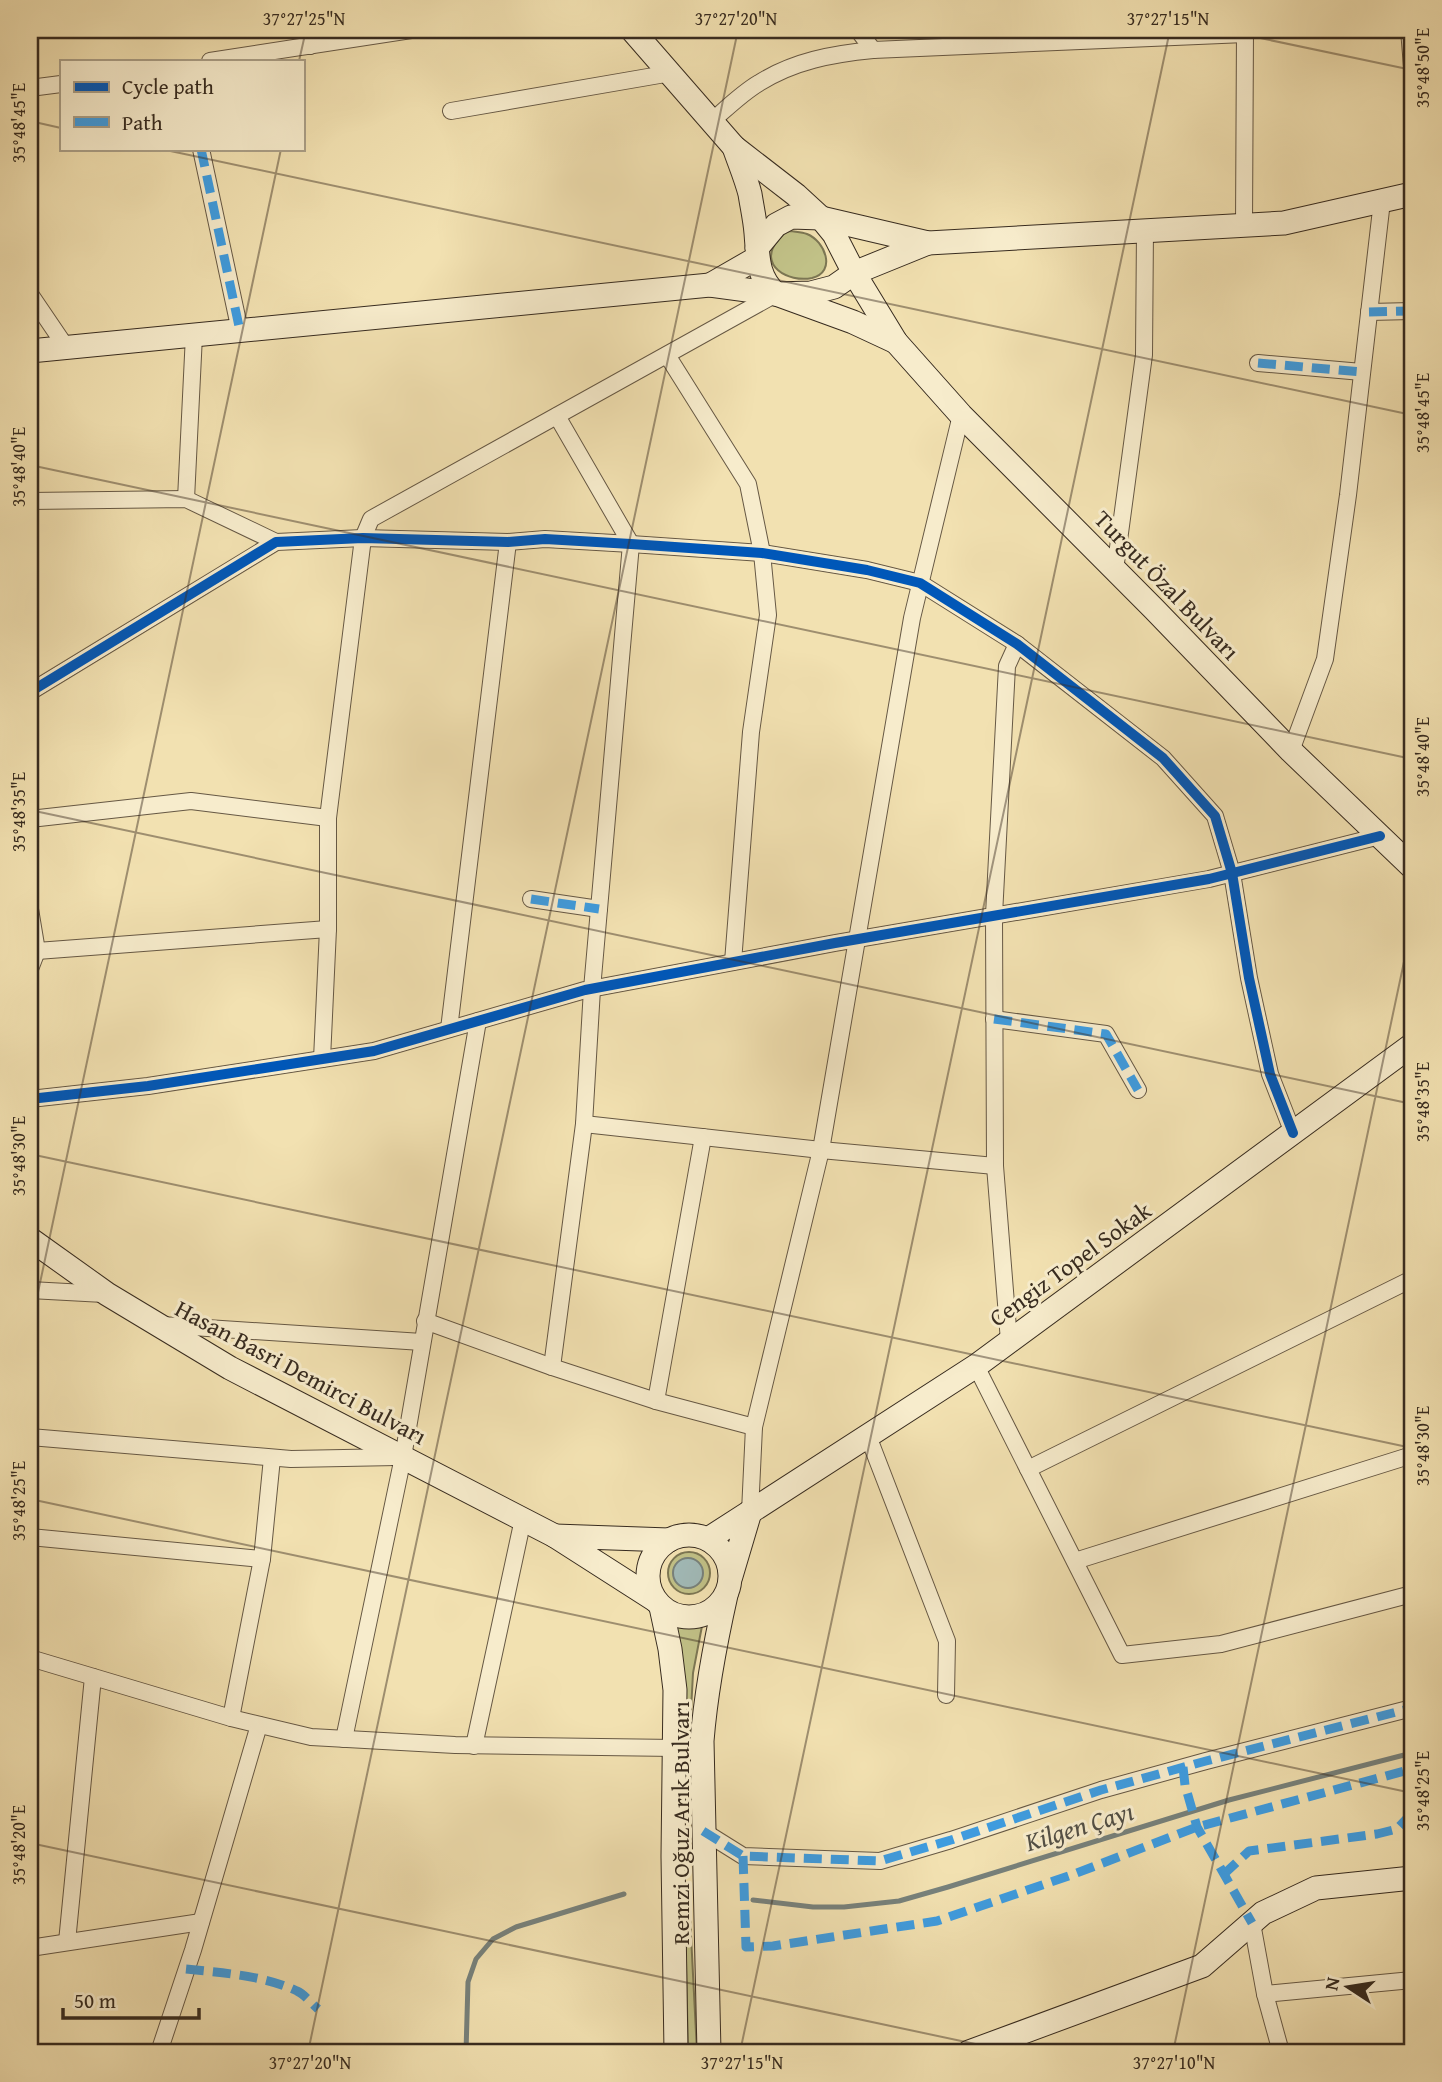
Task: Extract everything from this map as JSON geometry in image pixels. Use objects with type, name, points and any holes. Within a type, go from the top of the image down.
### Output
[{"type":"main road","name":"Turgut Özal Bulvarı","points":[[632,30],[734,146],[821,218],[834,234],[896,342],[961,415],[1291,751],[1410,863]]},
{"type":"main road","name":"Turgut Özal Bulvarı","points":[[734,146],[749,190],[760,272],[766,285],[776,294],[896,342]]},
{"type":"main road","points":[[710,285],[757,253],[769,232],[784,219],[799,217],[821,218],[928,243],[1284,223],[1412,194]]},
{"type":"main road","points":[[30,351],[710,285],[776,294],[811,293],[834,287],[854,273],[928,243]]},
{"type":"main road","name":"Cengiz Topel Sokak","points":[[708,1539],[976,1366],[1412,1045]]},
{"type":"main road","name":"Hasan Basri Demirci Bulvarı","points":[[30,1239],[107,1294],[159,1325],[281,1395],[555,1536],[658,1603]]},
{"type":"main road","points":[[658,1603],[671,1614],[684,1617],[708,1613],[718,1605],[727,1589],[750,1513]]},
{"type":"main road","points":[[669,1540],[682,1535],[708,1539]]},
{"type":"main road","name":"Hasan Basri Demirci Bulvarı","points":[[555,1536],[669,1540]]},
{"type":"main road","name":"Remzi Oğuz Arık Bulvarı","points":[[708,1539],[718,1546],[726,1557],[729,1568],[705,1702],[702,1741],[709,2052]]},
{"type":"main road","name":"Remzi Oğuz Arık Bulvarı","points":[[669,1540],[658,1548],[651,1560],[648,1574],[649,1587],[658,1603],[673,1671],[676,2052]]},
{"type":"main road","points":[[968,2052],[1202,1966],[1263,1913],[1315,1888],[1412,1878]]},
{"type":"street","points":[[304,30],[310,46]]},
{"type":"street","points":[[217,60],[411,30]]},
{"type":"street","points":[[858,30],[873,50]]},
{"type":"street","points":[[1409,30],[1412,66]]},
{"type":"street","points":[[712,121],[758,83],[800,62],[834,53],[1245,32],[1244,225]]},
{"type":"street","points":[[451,111],[671,73]]},
{"type":"street","points":[[30,88],[60,83]]},
{"type":"street","points":[[201,150],[240,331]]},
{"type":"street","points":[[1291,751],[1325,659],[1382,201]]},
{"type":"street","points":[[1115,570],[1144,355],[1145,230]]},
{"type":"street","points":[[30,294],[66,347]]},
{"type":"street","points":[[322,1059],[328,929],[328,818],[363,538],[372,519],[776,294]]},
{"type":"street","points":[[1369,312],[1412,311]]},
{"type":"street","points":[[186,499],[194,335]]},
{"type":"street","points":[[667,355],[748,484],[762,553],[768,615],[751,732],[733,962]]},
{"type":"street","points":[[1258,363],[1362,372]]},
{"type":"street","points":[[750,1513],[754,1427],[821,1150],[912,618],[961,415]]},
{"type":"street","points":[[552,1367],[584,1124],[592,989],[631,544],[557,416]]},
{"type":"street","points":[[30,500],[186,499],[276,542],[363,538],[508,542],[545,539],[631,544],[762,553],[867,570],[920,583],[1017,644],[1163,758],[1215,816],[1232,873],[1249,978],[1270,1074],[1293,1133]]},
{"type":"street","points":[[30,692],[276,542]]},
{"type":"street","points":[[449,1029],[508,542]]},
{"type":"street","points":[[1009,1341],[995,1167],[994,915],[1007,666],[1017,644]]},
{"type":"street","points":[[30,819],[191,801],[328,818]]},
{"type":"street","points":[[30,1099],[148,1086],[374,1051],[592,989],[856,939],[1232,873],[1380,836]]},
{"type":"street","points":[[531,899],[599,909]]},
{"type":"street","points":[[30,909],[37,951],[30,969]]},
{"type":"street","points":[[37,951],[328,929]]},
{"type":"street","points":[[995,1019],[1106,1034],[1138,1090]]},
{"type":"street","points":[[344,1739],[403,1457],[478,1021]]},
{"type":"street","points":[[584,1124],[995,1167]]},
{"type":"street","points":[[656,1401],[703,1137]]},
{"type":"street","points":[[1028,1469],[1412,1279]]},
{"type":"street","points":[[30,1290],[107,1294]]},
{"type":"street","points":[[425,1321],[656,1401],[754,1427]]},
{"type":"street","points":[[159,1325],[422,1342]]},
{"type":"street","points":[[976,1366],[1122,1655],[1221,1644],[1412,1594]]},
{"type":"street","points":[[867,1436],[947,1641],[946,1695]]},
{"type":"street","points":[[30,1437],[272,1458],[403,1457]]},
{"type":"street","points":[[1075,1561],[1412,1455]]},
{"type":"street","points":[[231,1718],[262,1559],[272,1458]]},
{"type":"street","points":[[474,1746],[523,1519]]},
{"type":"street","points":[[30,1537],[262,1559]]},
{"type":"street","points":[[30,1658],[231,1718],[311,1737],[474,1746],[674,1748]]},
{"type":"street","points":[[66,1942],[93,1677]]},
{"type":"street","points":[[703,1831],[743,1856],[880,1861],[1101,1790],[1412,1708]]},
{"type":"street","points":[[159,2052],[260,1725]]},
{"type":"street","points":[[30,1948],[201,1922]]},
{"type":"street","points":[[1252,1923],[1265,1994],[1281,2052]]},
{"type":"street","points":[[1265,1994],[1412,1980]]},
{"type":"green space","points":[[790,231],[807,234],[819,243],[826,256],[824,270],[820,275],[794,278],[785,275],[773,264],[772,249],[785,233]]},
{"type":"green space","points":[[689,1552],[704,1558],[710,1573],[704,1588],[689,1594],[674,1588],[668,1573],[674,1558]]},
{"type":"green space","points":[[670,1624],[683,1627],[702,1626],[693,1673],[689,1749],[685,1749]]},
{"type":"green space","points":[[685,1916],[690,1916],[697,2052],[688,2052]]},
{"type":"water","points":[[688,1558],[698,1563],[703,1573],[698,1583],[688,1588],[678,1583],[673,1573],[678,1563]]},
{"type":"waterway","name":"Kilgen Çayı","points":[[753,1900],[813,1907],[844,1907],[899,1901],[1229,1800],[1412,1753]]},
{"type":"waterway","name":"Kilgen Çayı","points":[[466,2052],[468,1982],[476,1959],[493,1939],[516,1927],[624,1894]]},
{"type":"marked path","points":[[201,150],[240,331]]},
{"type":"marked path","points":[[1369,312],[1412,311]]},
{"type":"marked path","points":[[1258,363],[1362,372]]},
{"type":"marked path","points":[[531,899],[599,909]]},
{"type":"marked path","points":[[994,1019],[1106,1034],[1138,1090]]},
{"type":"marked path","points":[[703,1831],[743,1856],[880,1861],[1101,1790],[1412,1708]]},
{"type":"marked path","points":[[1183,1767],[1185,1785],[1197,1827],[1252,1923]]},
{"type":"marked path","points":[[743,1856],[746,1947],[773,1946],[937,1921],[1074,1874],[1197,1827],[1412,1769]]},
{"type":"marked path","points":[[1223,1875],[1249,1851],[1377,1834],[1397,1829],[1412,1813]]},
{"type":"marked path","points":[[186,1969],[270,1981],[300,1992],[318,2009]]},
{"type":"cycle path","points":[[30,692],[276,542],[363,538],[508,542],[545,539],[631,544],[762,553],[867,570],[920,583],[1017,644],[1163,758],[1215,816],[1232,873],[1249,978],[1270,1074],[1293,1133]]},
{"type":"cycle path","points":[[30,1099],[148,1086],[374,1051],[585,990],[835,943],[1209,879],[1380,836]]}]
